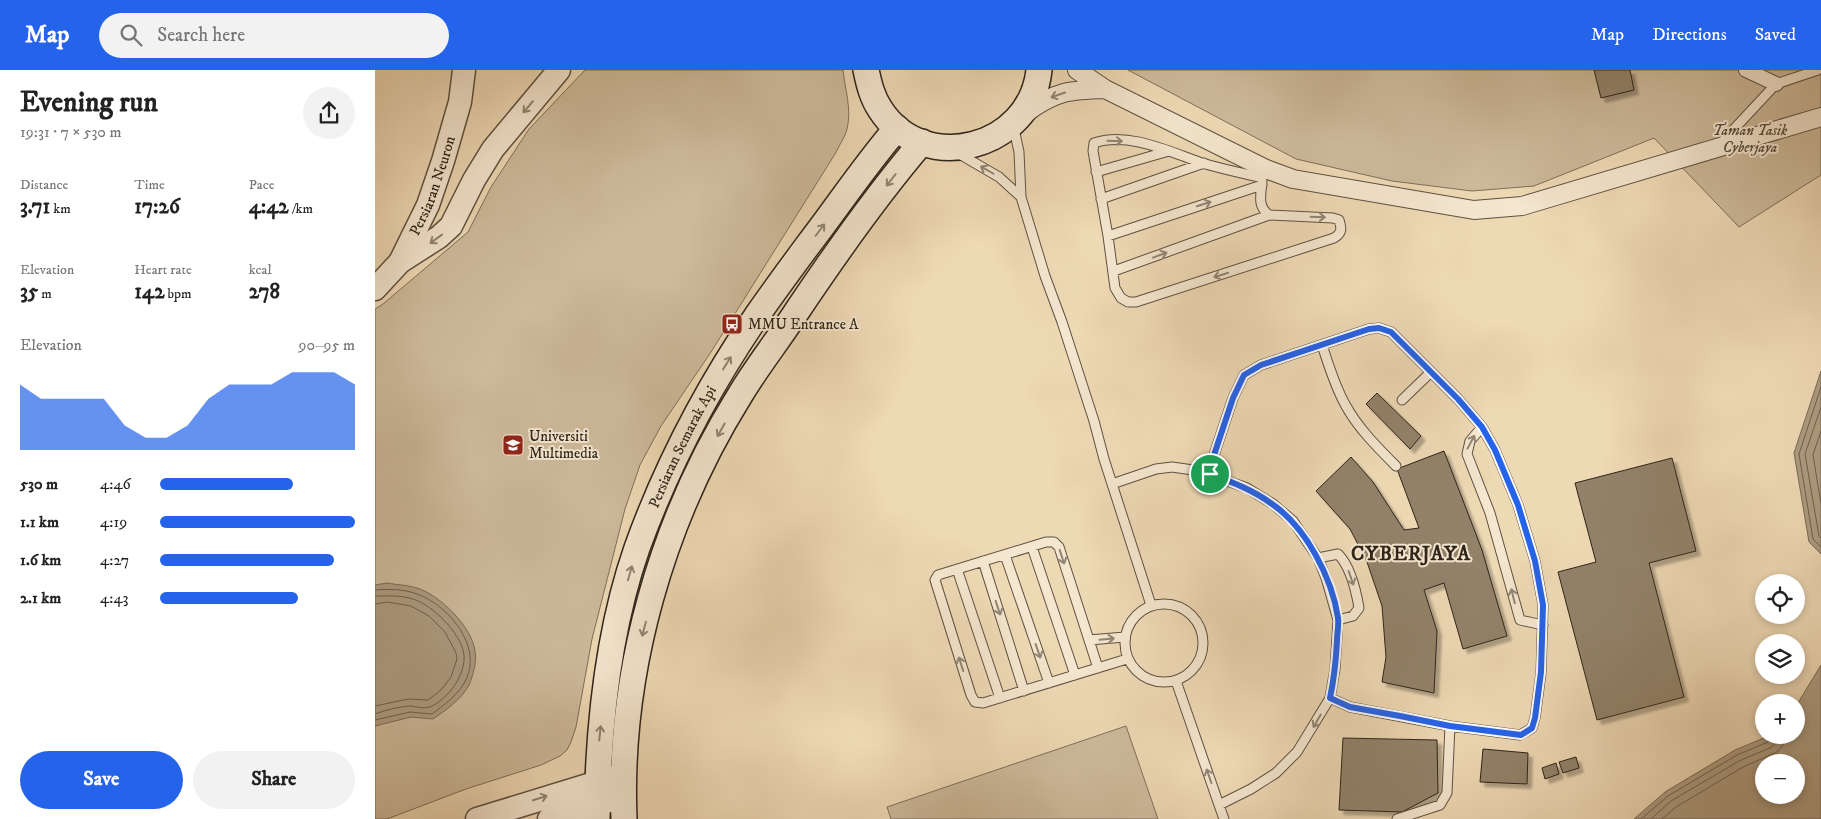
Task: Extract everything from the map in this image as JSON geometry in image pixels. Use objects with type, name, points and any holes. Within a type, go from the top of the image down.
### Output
[{"type":"main road","points":[[866,70],[869,88],[881,110],[897,128],[922,142],[948,148],[966,147],[999,135],[1015,121],[1031,100],[1038,80],[1039,70]]},
{"type":"main road","name":"Persiaran Semarak Api","points":[[597,801],[597,762],[606,685],[624,592],[637,549],[665,478],[712,387],[757,315],[872,156],[897,128]]},
{"type":"main road","name":"Persiaran Semarak Api","points":[[624,797],[630,704],[642,636],[662,560],[696,478],[739,396],[816,282],[889,182],[922,142]]},
{"type":"street","name":"Persiaran Neuron","points":[[375,289],[401,262],[427,205],[443,161],[460,102],[464,70]]},
{"type":"street","points":[[401,262],[439,237],[451,226],[474,180],[493,149],[559,70]]},
{"type":"street","points":[[1077,70],[1105,89],[1263,177],[1293,179],[1474,210],[1522,206],[1821,117]]},
{"type":"street","points":[[1746,70],[1777,84]]},
{"type":"street","points":[[1015,121],[1043,100],[1073,90],[1105,89]]},
{"type":"street","points":[[427,205],[441,214],[459,211]]},
{"type":"street","points":[[477,819],[624,797]]},
{"type":"street","points":[[549,819],[597,801]]},
{"type":"lane","points":[[1716,149],[1777,84],[1818,70]]},
{"type":"lane","points":[[1015,121],[1019,152],[1021,197],[1045,276],[1094,421],[1151,605]]},
{"type":"lane","points":[[1114,271],[1269,215],[1333,218],[1339,220],[1342,228],[1340,234],[1335,238],[1136,302],[1128,302],[1121,298],[1115,288],[1114,271],[1096,172],[1093,151],[1094,143],[1103,140],[1133,141],[1203,163],[1263,177]]},
{"type":"lane","points":[[948,148],[999,177],[1021,197]]},
{"type":"lane","points":[[1096,172],[1169,151]]},
{"type":"lane","points":[[1101,199],[1203,163]]},
{"type":"lane","points":[[1263,177],[1260,202],[1263,211],[1269,215]]},
{"type":"lane","points":[[1108,236],[1263,177]]},
{"type":"lane","points":[[1210,474],[1213,458],[1233,398],[1244,375],[1261,365],[1369,329],[1379,328],[1391,332],[1458,399],[1482,427],[1495,450],[1518,505],[1535,561],[1543,605],[1541,672],[1532,728],[1521,735],[1450,726],[1350,707],[1330,698]]},
{"type":"lane","points":[[1322,345],[1332,376],[1346,407],[1364,431],[1396,466]]},
{"type":"lane","points":[[1402,400],[1431,372]]},
{"type":"lane","points":[[1482,427],[1470,441],[1467,454],[1490,513],[1520,620],[1543,625]]},
{"type":"lane","points":[[1112,484],[1156,469],[1172,467],[1210,474],[1247,488],[1273,504],[1293,521],[1318,558],[1326,578],[1338,620],[1335,669],[1330,698],[1297,752],[1281,768],[1251,789],[1219,804]]},
{"type":"lane","points":[[1098,668],[1059,547],[1054,542],[938,575],[935,580],[971,695],[975,702],[983,704],[1127,659]]},
{"type":"lane","points":[[1032,547],[1075,675]]},
{"type":"lane","points":[[1318,558],[1338,554],[1343,558],[1349,573],[1359,608],[1353,616],[1338,620]]},
{"type":"lane","points":[[1005,555],[1049,683]]},
{"type":"lane","points":[[983,561],[1025,691]]},
{"type":"lane","points":[[957,569],[1000,698]]},
{"type":"lane","points":[[1165,603],[1178,606],[1190,613],[1199,624],[1203,638],[1202,651],[1197,664],[1188,674],[1176,681],[1157,682],[1139,674],[1127,659],[1125,637],[1127,627],[1133,617],[1141,610],[1151,605],[1165,603]]},
{"type":"lane","points":[[1089,640],[1125,637]]},
{"type":"lane","points":[[1176,681],[1224,819]]},
{"type":"lane","points":[[1397,819],[1440,805],[1447,793],[1450,726]]},
{"type":"green space","name":"Universiti Multimedia","points":[[585,70],[843,70],[848,107],[847,129],[835,154],[711,352],[661,426],[640,465],[625,509],[592,639],[576,727],[567,750],[560,756],[541,765],[466,789],[387,819],[375,819],[375,309],[468,232],[491,187],[529,129]]},
{"type":"green space","name":"Taman Tasik Cyberjaya","points":[[1128,70],[1821,70],[1821,175],[1739,227],[1654,138],[1534,186],[1472,191],[1392,181],[1296,159]]},
{"type":"green space","points":[[1126,726],[1158,819],[891,819],[887,807]]},
{"type":"water","points":[[1821,371],[1821,554],[1809,542],[1794,453]]},
{"type":"water","points":[[387,583],[417,588],[435,597],[461,622],[473,642],[475,660],[469,685],[458,700],[433,719],[411,717],[375,726],[375,585]]},
{"type":"water","points":[[1821,665],[1821,819],[1634,819],[1665,792],[1735,750],[1755,742],[1755,744],[1805,744],[1805,694],[1803,694]]},
{"type":"building","points":[[1594,70],[1630,70],[1634,90],[1601,98]]},
{"type":"building","points":[[1377,393],[1421,436],[1410,449],[1366,404]]},
{"type":"building","points":[[1444,451],[1482,550],[1507,636],[1463,649],[1444,583],[1424,590],[1437,631],[1434,693],[1382,682],[1386,657],[1382,606],[1367,562],[1350,529],[1316,491],[1351,457],[1373,482],[1404,530],[1419,528],[1397,469]]},
{"type":"building","points":[[1672,458],[1696,551],[1649,563],[1684,697],[1597,720],[1558,572],[1596,562],[1575,483]]},
{"type":"building","points":[[1343,738],[1437,740],[1438,793],[1402,812],[1339,810]]},
{"type":"building","points":[[1483,749],[1528,753],[1527,784],[1480,782]]},
{"type":"building","points":[[1576,757],[1579,768],[1563,773],[1559,762]]},
{"type":"building","points":[[1556,763],[1559,774],[1545,779],[1542,768]]},
{"type":"place","name":"MMU Entrance A","points":[[732,324]]},
{"type":"place","name":"Universiti Multimedia","points":[[513,445]]},
{"type":"district","name":"CYBERJAYA","points":[[1411,553]]},
{"type":"route","points":[[1379,328],[1391,332],[1458,399],[1482,427],[1505,471],[1518,505],[1535,561],[1543,605],[1541,672],[1532,728],[1521,735],[1450,726],[1350,707],[1330,698],[1335,669],[1338,620],[1336,608],[1318,558],[1293,521],[1273,504],[1247,488],[1210,474],[1213,458],[1233,398],[1244,375],[1261,365],[1369,329],[1379,328]]}]
